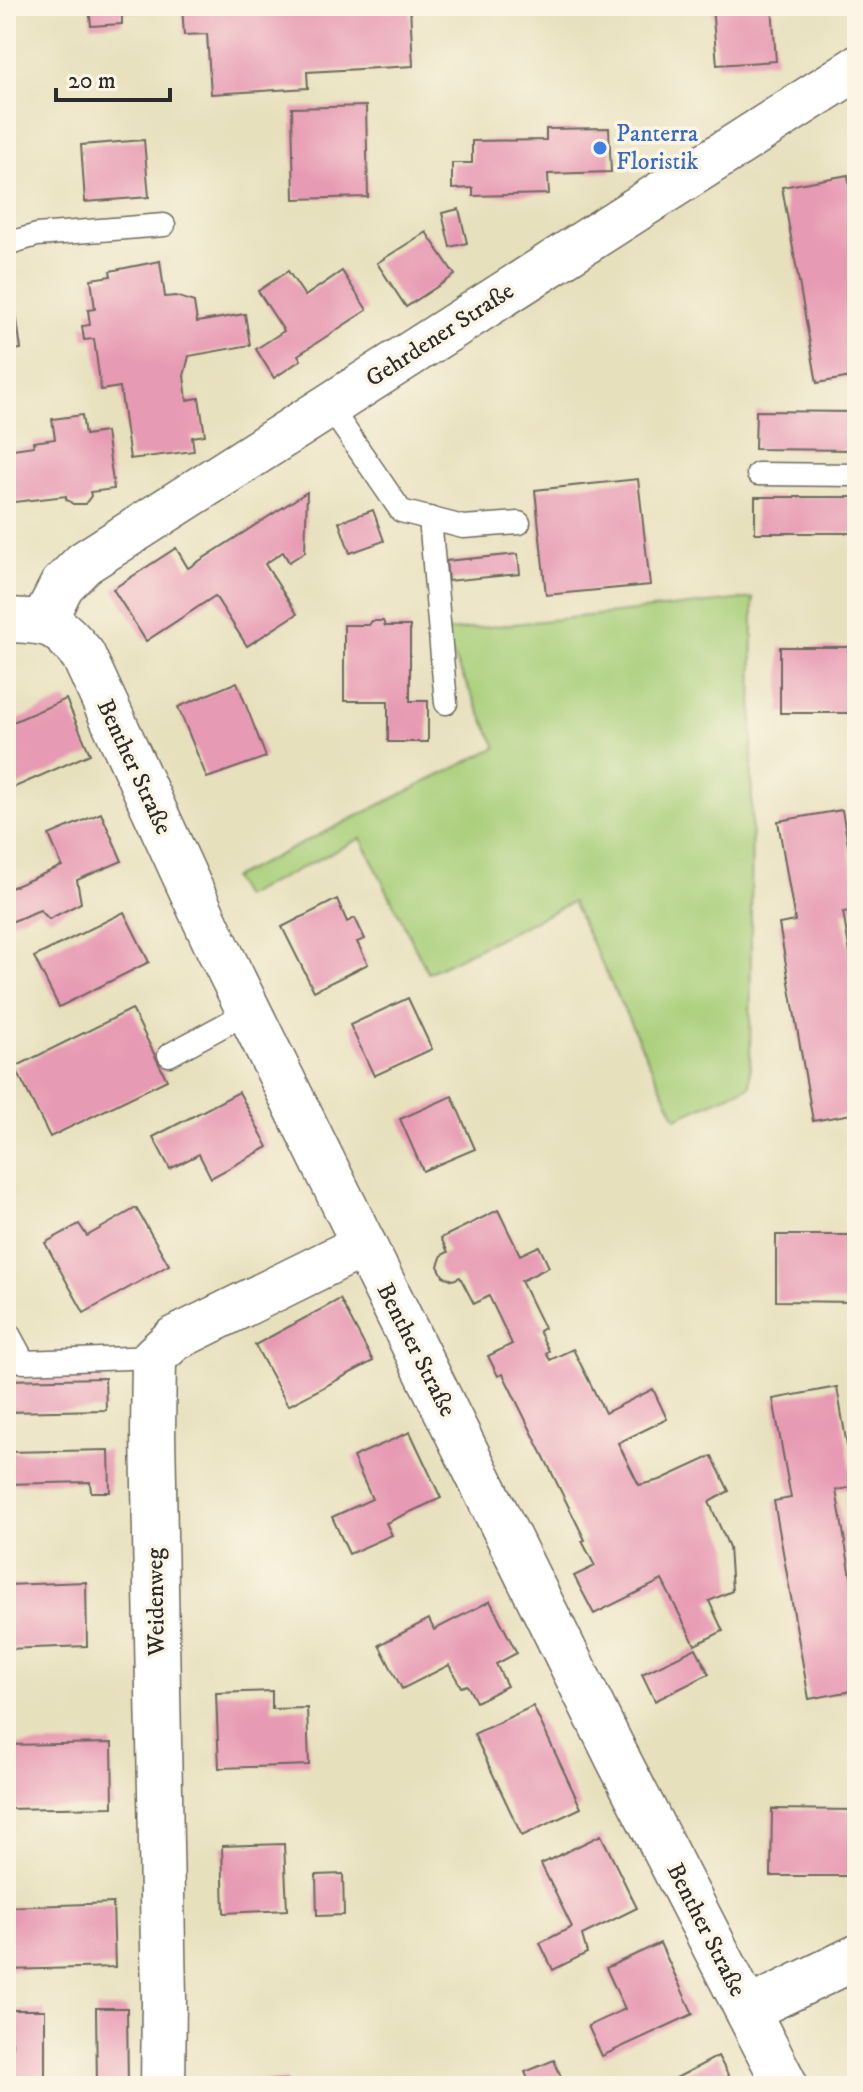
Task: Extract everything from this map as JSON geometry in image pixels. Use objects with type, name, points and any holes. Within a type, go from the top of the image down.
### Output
[{"type":"street","name":"Gehrdener Straße","points":[[25,621],[84,563],[857,68]]},
{"type":"street","name":"Benther Straße","points":[[25,621],[64,632],[83,655],[215,942],[619,1761],[786,2086]]},
{"type":"street","points":[[154,1357],[174,1339],[364,1245]]},
{"type":"street","name":"Weidenweg","points":[[154,1357],[163,2086]]},
{"type":"street","points":[[747,2010],[857,1957]]},
{"type":"lane","points":[[6,244],[37,235],[164,225]]},
{"type":"lane","points":[[329,406],[401,511],[463,527],[519,523]]},
{"type":"lane","points":[[758,474],[857,475]]},
{"type":"lane","points":[[430,518],[446,703]]},
{"type":"lane","points":[[169,1055],[250,1011]]},
{"type":"lane","points":[[6,1329],[24,1362],[154,1357]]},
{"type":"green space","points":[[753,598],[750,1086],[676,1118],[572,902],[428,973],[361,838],[243,897],[232,878],[497,747],[441,632]]},
{"type":"building","points":[[89,6],[158,6],[158,11],[122,12],[122,24],[91,26]]},
{"type":"building","points":[[182,6],[410,6],[413,66],[307,72],[308,88],[211,94],[207,34],[184,35]]},
{"type":"building","points":[[712,6],[772,6],[776,61],[717,65]]},
{"type":"building","points":[[366,106],[368,197],[294,199],[292,108]]},
{"type":"building","points":[[609,128],[611,172],[548,174],[549,194],[473,196],[473,188],[452,189],[452,163],[472,163],[472,141],[546,140],[546,129]]},
{"type":"building","points":[[144,140],[149,197],[85,202],[81,145]]},
{"type":"building","points":[[848,175],[857,230],[857,376],[817,383],[782,187]]},
{"type":"building","points":[[459,209],[467,243],[450,247],[442,213]]},
{"type":"building","points":[[426,232],[455,275],[406,307],[377,263]]},
{"type":"building","points":[[160,261],[165,297],[176,296],[194,302],[197,322],[245,314],[250,345],[189,356],[184,376],[187,400],[199,398],[205,435],[192,437],[194,451],[130,459],[120,387],[101,390],[94,339],[84,340],[82,326],[90,325],[88,310],[95,309],[91,279],[111,276],[110,271]]},
{"type":"building","points":[[288,271],[305,296],[342,271],[367,310],[298,355],[301,360],[274,378],[256,349],[284,331],[258,291]]},
{"type":"building","points":[[13,292],[21,349],[6,351],[6,293]]},
{"type":"building","points":[[756,411],[857,412],[857,450],[755,449]]},
{"type":"building","points":[[82,415],[85,435],[106,432],[114,489],[90,492],[91,496],[85,504],[73,504],[66,496],[6,503],[6,450],[55,439],[52,419]]},
{"type":"building","points":[[638,479],[650,585],[546,595],[535,490]]},
{"type":"building","points":[[307,492],[305,552],[289,562],[283,552],[265,564],[297,614],[247,646],[215,596],[146,641],[113,589],[176,548],[188,568]]},
{"type":"building","points":[[755,497],[857,497],[857,533],[755,533]]},
{"type":"building","points":[[373,510],[384,541],[350,553],[339,522]]},
{"type":"building","points":[[518,554],[520,574],[448,581],[446,561]]},
{"type":"building","points":[[372,621],[383,621],[385,626],[410,626],[410,701],[428,701],[428,742],[388,742],[388,701],[344,701],[344,625],[369,625]]},
{"type":"building","points":[[780,647],[857,647],[857,713],[780,713]]},
{"type":"building","points":[[237,682],[266,757],[207,778],[178,707]]},
{"type":"building","points":[[66,699],[90,754],[6,791],[6,725]]},
{"type":"building","points":[[842,810],[857,896],[857,910],[843,912],[857,994],[857,1113],[813,1121],[779,924],[795,921],[778,821]]},
{"type":"building","points":[[101,813],[122,861],[77,880],[81,903],[49,919],[40,910],[6,924],[6,890],[62,866],[49,835]]},
{"type":"building","points":[[337,899],[347,922],[355,918],[365,939],[357,942],[368,964],[314,991],[282,927]]},
{"type":"building","points":[[124,912],[149,962],[59,1007],[34,957]]},
{"type":"building","points":[[408,998],[432,1049],[374,1076],[350,1025]]},
{"type":"building","points":[[132,1009],[167,1080],[50,1137],[15,1067]]},
{"type":"building","points":[[239,1092],[268,1147],[211,1178],[199,1154],[170,1169],[153,1137]]},
{"type":"building","points":[[452,1096],[475,1149],[423,1171],[400,1119]]},
{"type":"building","points":[[136,1208],[169,1265],[84,1313],[45,1243],[79,1224],[87,1236]]},
{"type":"building","points":[[498,1210],[520,1255],[539,1246],[549,1267],[521,1281],[544,1328],[539,1331],[550,1360],[573,1349],[605,1413],[653,1389],[667,1419],[618,1443],[639,1485],[660,1480],[712,1456],[729,1491],[709,1502],[729,1547],[732,1591],[709,1601],[723,1631],[695,1645],[662,1580],[594,1614],[574,1576],[595,1566],[582,1541],[585,1540],[503,1374],[498,1376],[488,1356],[512,1344],[489,1296],[474,1304],[460,1277],[453,1280],[443,1276],[438,1266],[442,1255],[448,1252],[441,1238]]},
{"type":"building","points":[[776,1235],[857,1235],[857,1302],[776,1301]]},
{"type":"building","points":[[340,1299],[373,1361],[288,1406],[255,1345]]},
{"type":"building","points":[[105,1378],[106,1410],[6,1412],[6,1380]]},
{"type":"building","points":[[837,1387],[854,1487],[836,1490],[857,1611],[857,1690],[809,1699],[774,1501],[791,1498],[773,1399]]},
{"type":"building","points":[[410,1432],[441,1498],[386,1523],[392,1535],[349,1554],[332,1517],[372,1499],[353,1457]]},
{"type":"building","points":[[109,1450],[110,1492],[91,1492],[90,1482],[6,1484],[6,1452]]},
{"type":"building","points":[[86,1582],[87,1646],[6,1649],[6,1585]]},
{"type":"building","points":[[490,1601],[517,1653],[496,1664],[507,1686],[476,1702],[467,1685],[461,1687],[449,1665],[402,1689],[379,1645],[429,1619],[434,1630]]},
{"type":"building","points":[[696,1648],[709,1674],[655,1701],[642,1674]]},
{"type":"building","points":[[272,1691],[272,1709],[307,1708],[309,1765],[219,1768],[216,1693]]},
{"type":"building","points":[[533,1706],[581,1808],[522,1836],[474,1734]]},
{"type":"building","points":[[112,1743],[113,1807],[6,1809],[6,1745]]},
{"type":"building","points":[[772,1809],[857,1810],[857,1876],[771,1876]]},
{"type":"building","points":[[601,1835],[637,1908],[582,1935],[587,1953],[553,1970],[540,1943],[572,1927],[541,1864]]},
{"type":"building","points":[[284,1844],[287,1910],[224,1913],[222,1846]]},
{"type":"building","points":[[343,1874],[344,1915],[317,1916],[316,1875]]},
{"type":"building","points":[[113,1903],[115,1967],[6,1970],[6,1907]]},
{"type":"building","points":[[660,1943],[693,2014],[602,2056],[588,2026],[625,2009],[606,1968]]},
{"type":"building","points":[[96,2008],[127,2008],[128,2086],[97,2086]]},
{"type":"building","points":[[6,2010],[45,2010],[45,2086],[12,2086],[12,2042],[6,2042]]},
{"type":"building","points":[[718,2056],[734,2086],[661,2086]]},
{"type":"building","points":[[554,2060],[565,2086],[531,2086],[525,2072]]},
{"type":"building","points":[[287,2080],[287,2086],[225,2086],[225,2081]]},
{"type":"place","name":"Panterra Floristik","points":[[600,148]]}]
